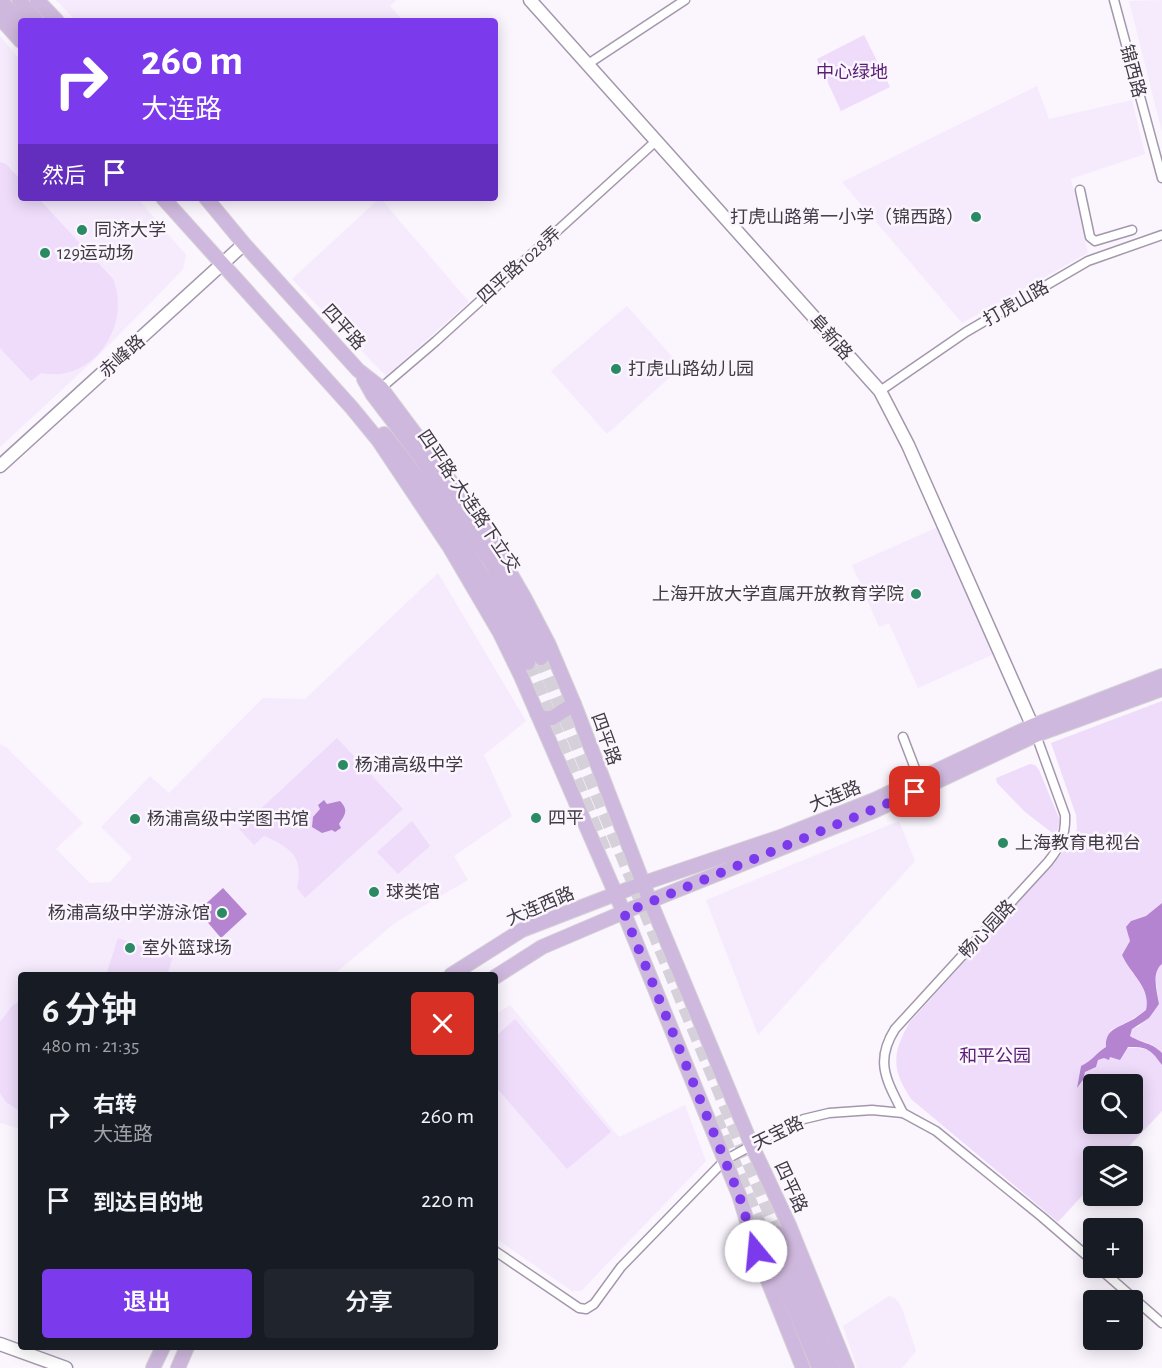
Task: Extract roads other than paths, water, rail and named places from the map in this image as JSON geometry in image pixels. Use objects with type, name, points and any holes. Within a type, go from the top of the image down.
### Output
[{"type":"main road","points":[[0,0],[18,20]]},
{"type":"main road","points":[[19,0],[34,18]]},
{"type":"main road","points":[[37,0],[54,18]]},
{"type":"main road","points":[[0,18],[18,38]]},
{"type":"main road","points":[[166,201],[379,441],[455,556],[500,633],[624,913],[739,1195],[756,1251],[803,1368]]},
{"type":"main road","name":"四平路","points":[[208,201],[244,244],[358,370],[381,388],[478,518],[529,606],[549,645],[574,704],[650,901],[752,1146],[789,1225],[847,1368]]},
{"type":"main road","name":"四平路-大连路下立交","points":[[352,408],[373,422],[423,484],[535,660],[490,561],[421,458],[373,395],[358,370]]},
{"type":"main road","name":"大连路","points":[[616,895],[644,883],[783,836],[874,800],[918,779],[1162,676]]},
{"type":"main road","name":"大连路","points":[[624,913],[876,810],[1034,730],[1162,688]]},
{"type":"main road","points":[[537,713],[542,718],[552,718],[574,704]]},
{"type":"main road","name":"大连西路","points":[[456,972],[522,930],[616,895]]},
{"type":"main road","points":[[498,975],[542,947],[624,913]]},
{"type":"main road","points":[[778,1233],[832,1368]]},
{"type":"main road","points":[[764,1236],[819,1368]]},
{"type":"main road","points":[[153,1368],[162,1350]]},
{"type":"main road","points":[[178,1368],[186,1350]]},
{"type":"street","name":"阜新路","points":[[530,0],[880,391],[913,455],[1034,730]]},
{"type":"street","points":[[588,64],[685,0]]},
{"type":"street","name":"锦西路","points":[[1114,0],[1162,177]]},
{"type":"street","name":"四平路1028弄","points":[[381,388],[656,141]]},
{"type":"street","points":[[1080,190],[1090,237],[1095,241],[1132,230]]},
{"type":"street","name":"打虎山路","points":[[880,391],[966,332],[1088,261],[1162,235]]},
{"type":"street","name":"赤峰路","points":[[0,466],[244,244]]},
{"type":"street","name":"畅心园路","points":[[903,1113],[887,1082],[883,1055],[887,1041],[895,1029],[1061,845],[1066,828],[1065,815],[1034,730]]},
{"type":"street","points":[[903,737],[918,779]]},
{"type":"street","name":"天宝路","points":[[498,1253],[579,1308],[586,1309],[594,1304],[621,1267],[725,1160],[804,1119],[829,1113],[872,1110],[903,1113],[936,1131],[1083,1253]]},
{"type":"street","points":[[1110,1278],[1162,1323]]},
{"type":"street","points":[[0,1344],[66,1368]]},
{"type":"tunnel","points":[[541,658],[778,1233]]},
{"type":"tunnel","points":[[528,663],[604,850]]},
{"type":"tunnel","points":[[715,1117],[764,1236]]},
{"type":"place","name":"打虎山路第一小学（锦西路）","points":[[976,217]]},
{"type":"place","name":"同济大学","points":[[82,230]]},
{"type":"place","name":"129运动场","points":[[45,253]]},
{"type":"place","name":"打虎山路幼儿园","points":[[616,369]]},
{"type":"place","name":"上海开放大学直属开放教育学院","points":[[916,594]]},
{"type":"place","name":"杨浦高级中学","points":[[343,765]]},
{"type":"place","name":"四平","points":[[536,818]]},
{"type":"place","name":"杨浦高级中学图书馆","points":[[135,819]]},
{"type":"place","name":"上海教育电视台","points":[[1003,843]]},
{"type":"place","name":"球类馆","points":[[374,892]]},
{"type":"place","name":"杨浦高级中学游泳馆","points":[[222,913]]},
{"type":"place","name":"室外篮球场","points":[[130,948]]},
{"type":"park label","name":"中心绿地","points":[[852,72]]},
{"type":"park label","name":"和平公园","points":[[995,1056]]}]
